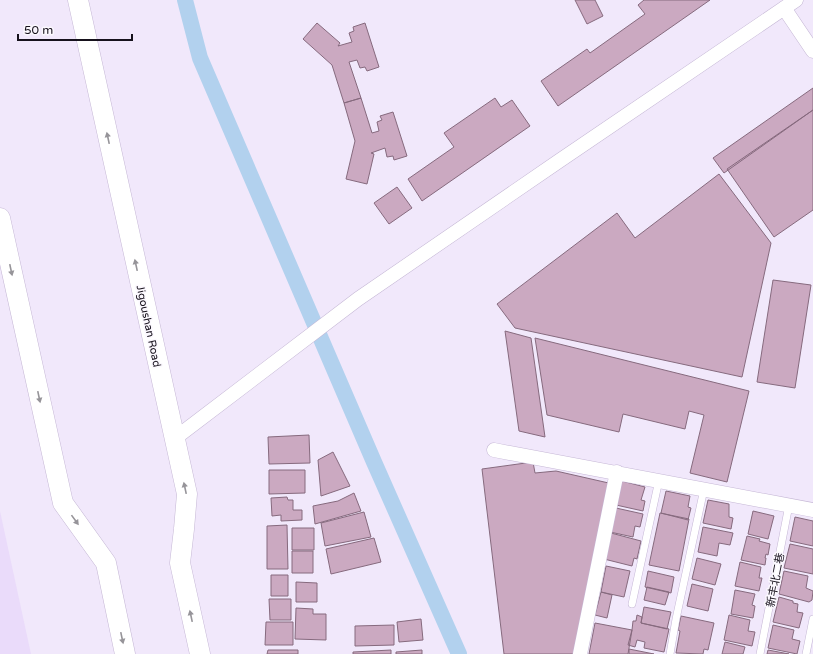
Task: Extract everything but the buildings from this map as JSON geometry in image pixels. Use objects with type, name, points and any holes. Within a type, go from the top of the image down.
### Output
[{"type":"main road","name":"Jigoushan Road","points":[[78,0],[187,494],[180,564],[200,654]]},
{"type":"main road","points":[[0,218],[63,503],[106,563],[125,654]]},
{"type":"street","points":[[174,439],[358,299],[565,156],[796,0]]},
{"type":"street","points":[[784,8],[813,51]]},
{"type":"street","points":[[494,450],[813,510]]},
{"type":"street","points":[[580,654],[617,472]]},
{"type":"lane","points":[[632,604],[659,480]]},
{"type":"lane","points":[[670,654],[704,489]]},
{"type":"lane","name":"新丰北二巷","points":[[760,654],[789,505]]},
{"type":"lane","points":[[806,654],[813,619]]},
{"type":"shaded area","points":[[0,511],[31,654],[0,654]]},
{"type":"waterway","points":[[185,0],[200,58],[374,462],[459,654]]}]
